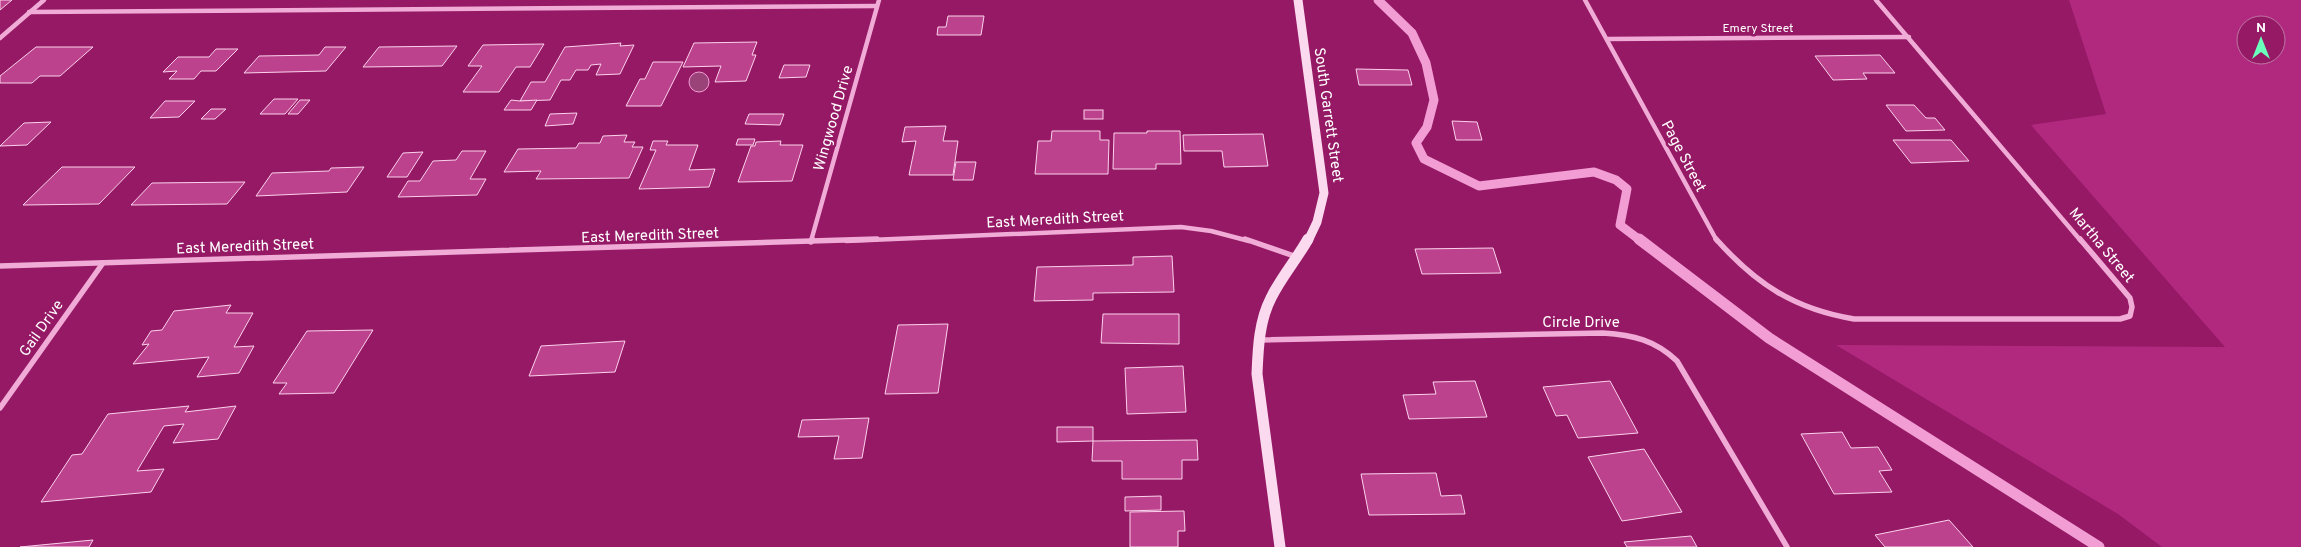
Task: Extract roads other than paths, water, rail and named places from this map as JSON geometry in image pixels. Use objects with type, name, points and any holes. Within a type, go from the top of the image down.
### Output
[{"type":"street","points":[[0,38],[44,0]]},
{"type":"street","name":"Wingwood Drive","points":[[811,242],[879,0]]},
{"type":"street","name":"South Garrett Street","points":[[1280,547],[1257,374],[1260,340],[1270,300],[1316,228],[1323,211],[1324,193],[1298,0]]},
{"type":"street","name":"Page Street","points":[[1585,0],[1715,238],[1728,254],[1750,274],[1788,301]]},
{"type":"street","name":"Martha Street","points":[[1788,301],[1832,317],[1854,319],[2120,319],[2130,316],[2132,307],[2130,298],[1876,0]]},
{"type":"street","points":[[29,12],[877,6]]},
{"type":"street","name":"Emery Street","points":[[1608,39],[1909,37]]},
{"type":"street","name":"East Meredith Street","points":[[0,266],[811,242],[1181,227],[1210,229],[1297,257]]},
{"type":"street","name":"Gail Drive","points":[[0,408],[103,263]]},
{"type":"street","name":"Circle Drive","points":[[1260,340],[1603,333],[1644,338],[1668,351],[1677,361],[1788,547]]},
{"type":"waterway","points":[[1378,0],[1412,33],[1426,63],[1434,100],[1427,127],[1416,143],[1424,159],[1479,186],[1594,172],[1616,180],[1627,189],[1620,225],[1641,241]]},
{"type":"waterway","points":[[1639,239],[1769,338],[2099,547]]}]
